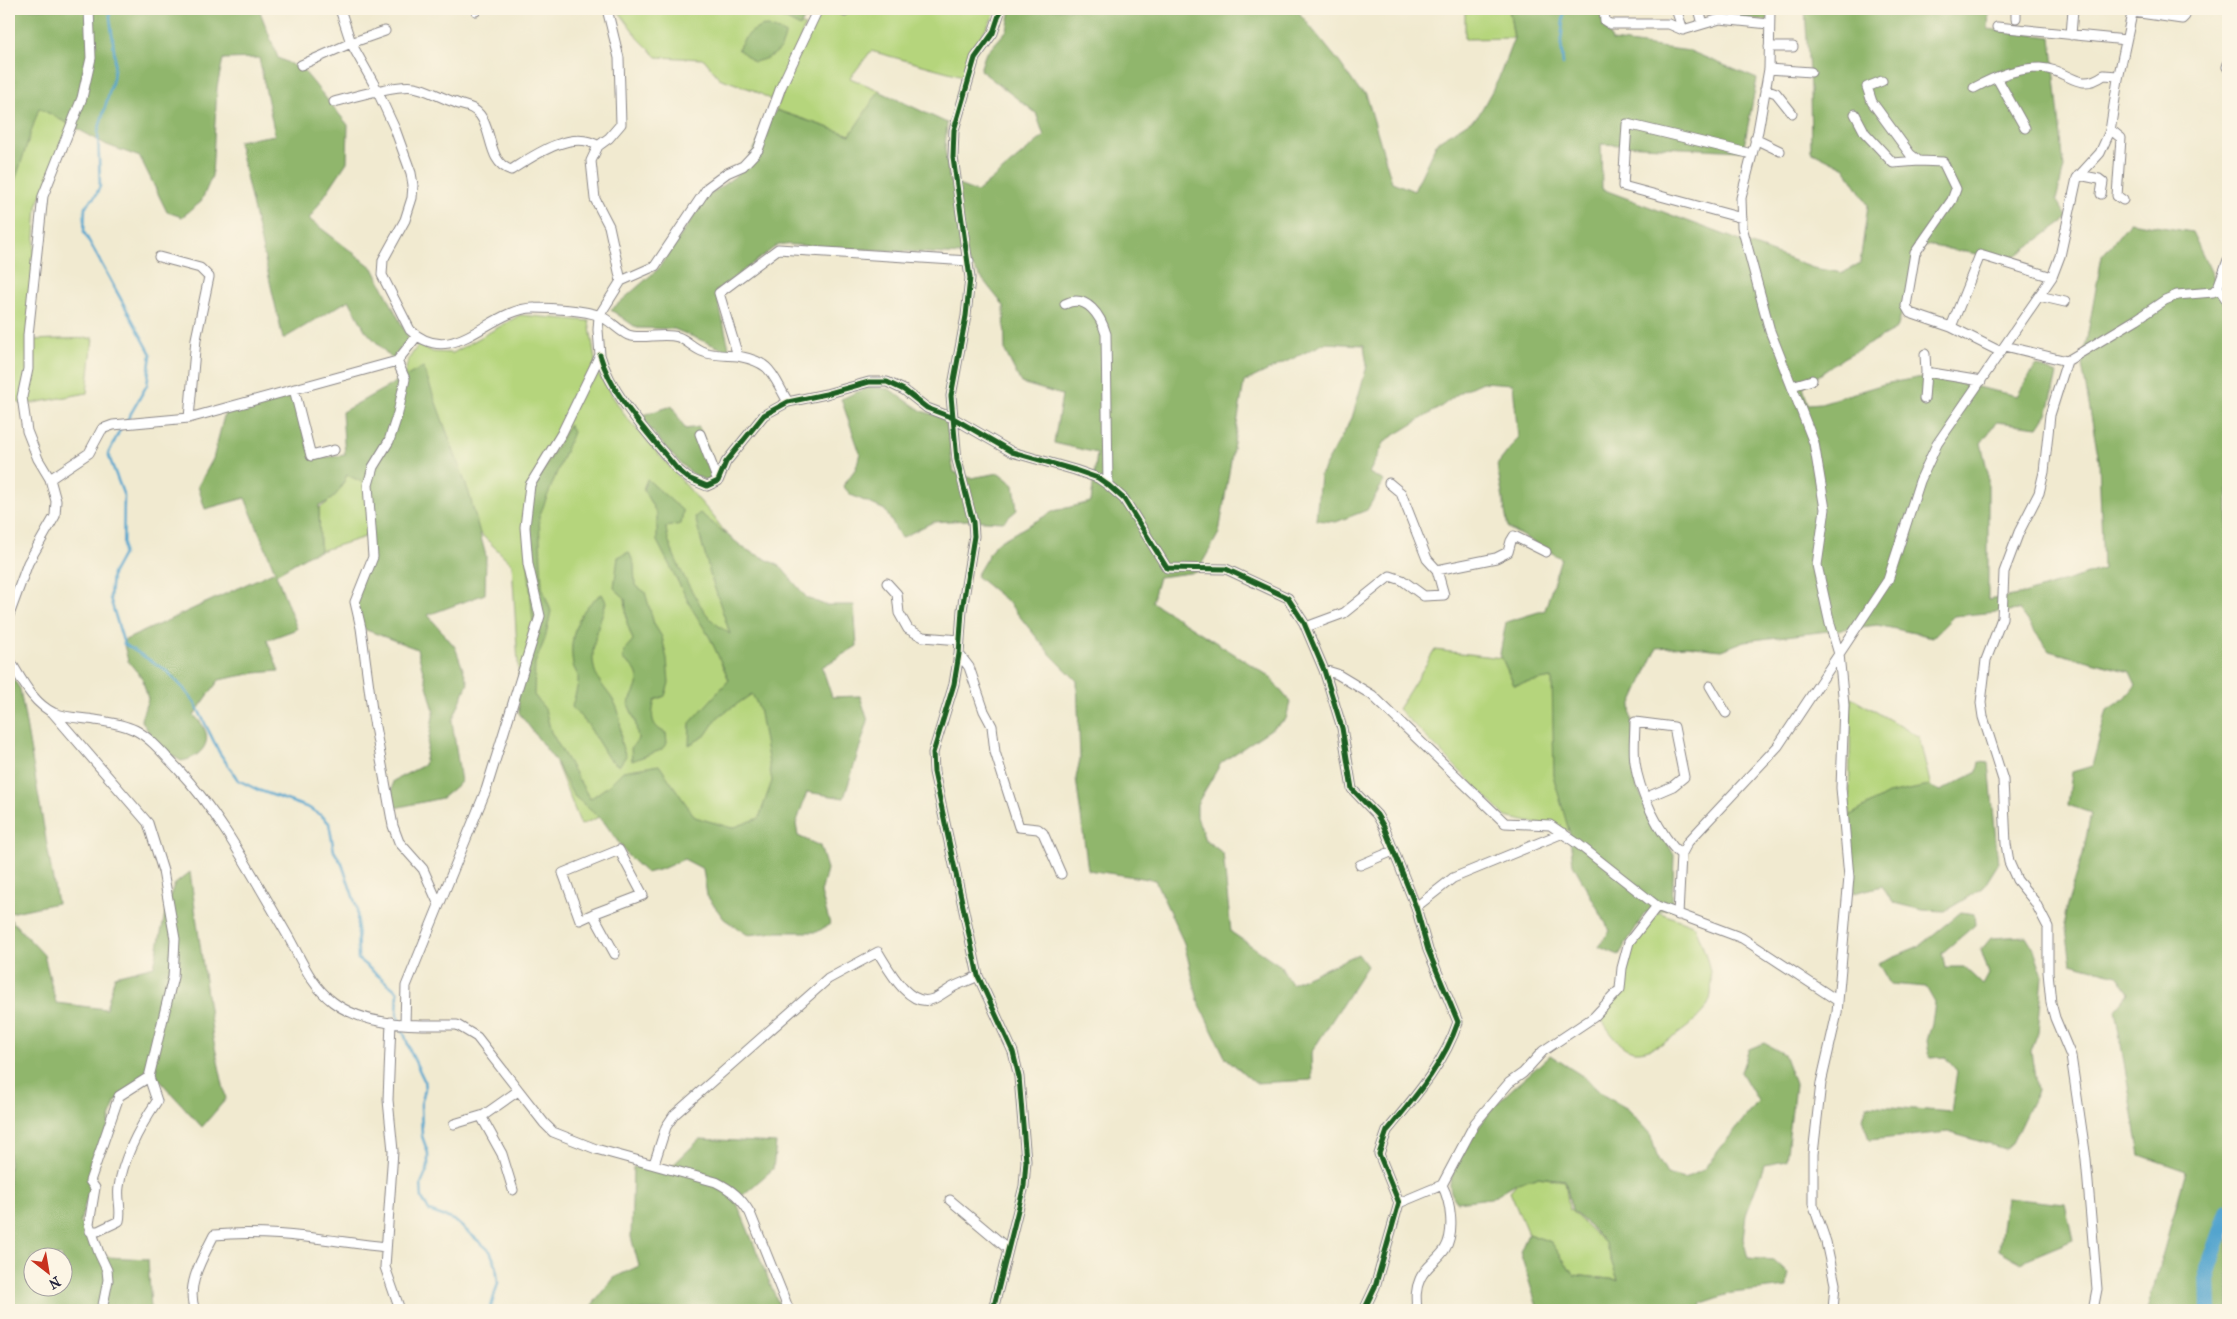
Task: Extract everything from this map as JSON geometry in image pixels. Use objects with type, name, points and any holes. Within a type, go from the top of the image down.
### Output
[{"type":"street","points":[[9,615],[28,563],[55,516],[56,501],[50,479],[38,459],[27,431],[22,397],[28,369],[28,335],[43,196],[82,98],[91,58],[89,9]]},
{"type":"street","points":[[340,9],[351,43],[378,91],[398,138],[413,185],[412,198],[404,220],[383,260],[382,275],[410,330],[430,343],[443,344],[456,342],[521,308],[561,309],[599,316],[630,336],[666,334],[679,337],[704,352],[754,359],[767,366],[788,402]]},
{"type":"street","points":[[607,9],[619,58],[621,124],[609,138],[598,146],[591,161],[595,199],[610,226],[621,281]]},
{"type":"street","points":[[818,9],[782,87],[758,150],[742,166],[727,173],[702,194],[655,266],[621,281],[599,316],[600,355],[609,378],[621,398],[677,469],[688,478],[707,486],[718,480],[726,462],[764,415],[788,402],[870,382],[886,382],[904,390],[927,408],[953,418],[1012,452],[1098,478],[1124,499],[1167,568],[1226,570],[1288,598],[1306,627],[1324,670],[1342,728],[1352,789],[1377,815],[1416,907],[1428,950],[1458,1022],[1452,1038],[1426,1084],[1387,1131],[1383,1140],[1379,1154],[1399,1203],[1375,1287],[1364,1310]]},
{"type":"street","points":[[994,1310],[1007,1248],[1021,1207],[1024,1186],[1026,1161],[1019,1076],[1012,1052],[978,976],[934,772],[933,753],[954,684],[960,654],[962,610],[974,536],[957,460],[951,396],[966,316],[970,278],[953,157],[954,130],[976,58],[993,33],[1001,9]]},
{"type":"street","points":[[1604,9],[1605,21],[1610,24],[1669,24],[1684,30],[1720,19],[1769,24]]},
{"type":"street","points":[[1676,9],[1684,30]]},
{"type":"street","points":[[1699,9],[1703,24]]},
{"type":"street","points":[[1770,9],[1769,69],[1756,139],[1741,198],[1742,218],[1747,251],[1770,331],[1814,443],[1820,470],[1825,510],[1817,565],[1830,624],[1839,654],[1844,705],[1840,788],[1849,877],[1838,1000],[1821,1083],[1813,1154],[1813,1204],[1826,1242],[1834,1275],[1835,1284],[1832,1310]]},
{"type":"street","points":[[2070,34],[2073,9]]},
{"type":"street","points":[[1678,915],[1681,855],[1688,842],[1778,746],[1888,580],[1920,481],[1937,444],[2052,277],[2060,256],[2079,175],[2100,153],[2111,130],[2118,76],[2133,10],[2182,20],[2185,16],[2185,9]]},
{"type":"street","points":[[1997,27],[2126,40]]},
{"type":"street","points":[[301,65],[351,43],[385,31]]},
{"type":"street","points":[[1770,47],[1793,47]]},
{"type":"street","points":[[1974,88],[2020,70],[2040,68],[2058,71],[2084,84],[2094,82],[2104,75],[2118,76]]},
{"type":"street","points":[[1769,69],[1811,72]]},
{"type":"street","points":[[1997,78],[2024,128]]},
{"type":"street","points":[[1882,81],[1867,86],[1872,102],[1910,154],[1919,162]]},
{"type":"street","points":[[334,102],[378,91],[414,86],[457,104],[468,104],[484,122],[498,161],[503,168],[511,170],[544,149],[582,139],[591,141],[598,146]]},
{"type":"street","points":[[1765,89],[1776,94],[1792,113]]},
{"type":"street","points":[[1854,114],[1865,133],[1893,163],[1943,162],[1956,189],[1952,200],[1915,253],[1906,306],[1910,313],[1951,327],[2003,349],[2067,360],[2137,319],[2165,300],[2177,295],[2214,292],[2218,287],[2228,260]]},
{"type":"street","points":[[1742,218],[1623,186],[1626,124],[1752,154]]},
{"type":"street","points":[[2111,130],[2121,138],[2117,196],[2123,200]]},
{"type":"street","points":[[1756,139],[1780,151]]},
{"type":"street","points":[[2079,175],[2099,178],[2103,182],[2101,194]]},
{"type":"street","points":[[738,356],[719,293],[778,249],[969,261]]},
{"type":"street","points":[[1951,327],[1980,255],[2052,277]]},
{"type":"street","points":[[158,257],[200,268],[209,277],[196,339],[189,418]]},
{"type":"street","points":[[2218,287],[2228,302]]},
{"type":"street","points":[[2039,296],[2065,302]]},
{"type":"street","points":[[1065,304],[1070,302],[1079,303],[1092,308],[1101,319],[1106,334],[1108,485]]},
{"type":"street","points":[[50,479],[89,453],[102,429],[114,425],[189,418],[397,361],[417,336]]},
{"type":"street","points":[[1924,399],[1926,354]]},
{"type":"street","points":[[405,1024],[406,986],[486,790],[540,616],[527,555],[525,527],[530,485],[562,433],[600,355]]},
{"type":"street","points":[[2067,360],[2050,415],[2044,472],[2039,493],[2020,532],[2004,572],[2002,618],[1986,660],[1981,703],[1983,717],[2002,780],[2009,862],[2017,880],[2036,902],[2048,927],[2048,972],[2051,1004],[2071,1056],[2086,1159],[2097,1289],[2093,1310]]},
{"type":"street","points":[[397,361],[405,379],[388,441],[370,474],[368,485],[373,557],[355,602],[361,628],[372,710],[393,826],[399,842],[423,869],[439,905]]},
{"type":"street","points":[[1926,372],[1981,381]]},
{"type":"street","points":[[1792,386],[1812,380]]},
{"type":"street","points":[[294,389],[310,456],[334,450]]},
{"type":"street","points":[[700,434],[718,480]]},
{"type":"street","points":[[1306,627],[1344,613],[1390,576],[1402,580],[1424,596],[1444,595],[1437,570],[1427,559],[1401,492],[1390,483]]},
{"type":"street","points":[[1437,570],[1496,558],[1508,552],[1510,541],[1514,536],[1546,552]]},
{"type":"street","points":[[887,583],[897,594],[899,613],[908,629],[923,637],[960,640]]},
{"type":"street","points":[[960,654],[969,667],[984,711],[992,726],[995,752],[1019,827],[1038,829],[1042,832],[1061,874]]},
{"type":"street","points":[[9,659],[28,690],[53,713],[148,823],[164,871],[175,939],[173,978],[149,1077],[157,1101],[125,1165],[118,1195],[121,1213],[119,1221],[98,1231],[90,1231]]},
{"type":"street","points":[[1324,670],[1337,674],[1372,695],[1506,823],[1550,825],[1657,906],[1742,938],[1838,1000]]},
{"type":"street","points":[[1710,686],[1726,713]]},
{"type":"street","points":[[53,713],[121,725],[135,730],[149,740],[206,802],[283,928],[310,978],[322,993],[347,1011],[365,1018],[391,1022],[457,1025],[464,1028],[477,1037],[552,1132],[596,1149],[716,1182],[728,1188],[742,1200],[750,1212],[789,1310]]},
{"type":"street","points":[[1645,798],[1673,786],[1684,777],[1674,727],[1635,722],[1635,762],[1645,798],[1672,847],[1681,855]]},
{"type":"street","points":[[1416,907],[1453,878],[1563,834]]},
{"type":"street","points":[[620,850],[643,895],[593,914],[580,920],[563,873],[620,850]]},
{"type":"street","points":[[1360,865],[1393,851]]},
{"type":"street","points":[[1399,1203],[1442,1185],[1475,1123],[1509,1083],[1523,1073],[1543,1051],[1594,1017],[1620,989],[1622,968],[1630,942],[1657,906]]},
{"type":"street","points":[[593,914],[615,954]]},
{"type":"street","points":[[654,1164],[666,1127],[674,1115],[828,979],[878,952],[892,975],[915,999],[933,999],[953,987],[978,976]]},
{"type":"street","points":[[391,1022],[388,1100],[393,1151],[385,1267],[400,1310]]},
{"type":"street","points":[[102,1310],[108,1270],[90,1231],[89,1224],[96,1188],[90,1181],[119,1096],[127,1089],[149,1077]]},
{"type":"street","points":[[454,1124],[481,1116],[493,1110],[518,1091]]},
{"type":"street","points":[[481,1116],[502,1154],[513,1190]]},
{"type":"street","points":[[1417,1310],[1416,1292],[1420,1278],[1444,1251],[1450,1238],[1448,1196],[1442,1185]]},
{"type":"street","points":[[950,1200],[1007,1248]]},
{"type":"street","points":[[195,1310],[191,1293],[202,1259],[214,1235],[281,1234],[386,1247]]},
{"type":"green space","points":[[9,9],[259,9],[278,58],[303,70],[348,125],[347,162],[309,219],[373,268],[409,339],[392,359],[365,330],[349,300],[283,339],[238,141],[275,135],[259,58],[223,59],[217,87],[212,176],[201,202],[182,217],[167,212],[140,157],[107,145],[39,108],[11,193],[9,194]]},
{"type":"green space","points":[[617,9],[779,9],[781,17],[805,26],[776,102],[753,90],[719,78],[704,59],[657,57],[639,39]]},
{"type":"green space","points":[[779,9],[809,9],[800,27],[781,17]]},
{"type":"green space","points":[[817,9],[998,9],[973,49],[963,76],[871,51],[850,78],[881,91],[850,135],[776,110]]},
{"type":"green space","points":[[1011,9],[1296,9],[1340,63],[1358,89],[1366,94],[1392,182],[1414,191],[1437,142],[1478,116],[1498,80],[1514,38],[1509,9],[1601,9],[1612,41],[1690,51],[1757,79],[1743,151],[1601,144],[1602,189],[1813,268],[1843,273],[1860,263],[1868,205],[1845,168],[1811,151],[1810,90],[1805,9],[1989,9],[1988,29],[2051,37],[2064,168],[2056,200],[2068,218],[2010,260],[1921,244],[1897,329],[1843,358],[1803,387],[1808,404],[1821,403],[1884,384],[1928,376],[2017,396],[2036,365],[2057,374],[2048,412],[2038,427],[1997,422],[1981,443],[1988,473],[1988,600],[2024,594],[2103,569],[2099,461],[2082,365],[2102,256],[2130,222],[2192,232],[2218,286],[2228,251],[2228,1310],[2147,1310],[2186,1171],[2140,1155],[2115,1010],[2129,993],[2117,975],[2071,963],[2064,915],[2083,854],[2091,813],[2068,805],[2072,772],[2092,766],[2107,710],[2125,698],[2136,685],[2130,672],[2049,651],[2019,610],[1954,616],[1933,637],[1877,625],[1745,641],[1721,650],[1686,646],[1657,648],[1631,706],[1636,786],[1674,855],[1672,908],[1645,913],[1619,955],[1599,947],[1610,931],[1573,864],[1569,831],[1554,779],[1552,678],[1514,685],[1500,654],[1506,622],[1545,610],[1561,558],[1508,528],[1497,465],[1518,438],[1513,384],[1482,382],[1462,391],[1439,408],[1385,441],[1369,473],[1384,481],[1367,510],[1336,522],[1316,520],[1320,475],[1352,418],[1367,366],[1364,345],[1325,343],[1244,382],[1219,533],[1197,572],[1159,577],[1152,602],[1269,676],[1290,702],[1286,719],[1221,763],[1197,804],[1197,817],[1205,840],[1223,853],[1231,932],[1281,966],[1291,984],[1358,954],[1367,966],[1311,1053],[1312,1080],[1255,1083],[1225,1057],[1198,1000],[1184,943],[1155,880],[1088,870],[1076,778],[1080,759],[1077,681],[1050,654],[1008,602],[976,576],[995,544],[1054,511],[1091,502],[1097,453],[1054,443],[1062,395],[1021,383],[1005,351],[1004,306],[963,255],[779,244],[716,291],[730,352],[674,329],[637,328],[611,310],[658,269],[707,197],[741,172],[776,110],[850,135],[879,91],[947,123],[945,149],[950,182],[977,192],[1044,136],[1036,113],[980,70],[985,55],[1007,30]]},
{"type":"green space","points":[[1465,9],[1509,9],[1514,38],[1465,39]]},
{"type":"green space","points":[[1726,9],[1767,9],[1768,21],[1727,17]]},
{"type":"green space","points":[[764,26],[785,33],[784,40],[776,53],[754,62],[738,49],[748,34]]},
{"type":"green space","points":[[38,107],[77,129],[64,141],[37,206],[28,340],[93,338],[87,393],[23,405],[9,395],[9,194],[11,193]]},
{"type":"green space","points":[[520,315],[589,321],[597,372],[626,417],[713,516],[803,638],[793,816],[712,849],[628,804],[581,825],[552,753],[515,697],[519,680],[512,564],[463,517],[397,407],[408,360],[418,345],[433,352],[453,353]]},
{"type":"green space","points":[[423,367],[469,493],[486,556],[485,594],[428,615],[455,647],[468,683],[452,721],[461,782],[442,798],[390,809],[393,781],[424,765],[434,711],[417,649],[361,628],[355,602],[367,559],[368,485],[347,475],[333,498],[319,505],[320,551],[310,554],[276,574],[297,629],[267,640],[279,671],[255,673],[219,680],[194,715],[203,726],[206,734],[205,745],[198,754],[181,761],[156,745],[141,719],[148,699],[142,678],[128,661],[123,641],[275,571],[245,498],[205,509],[198,486],[213,459],[225,412],[292,396],[312,459],[345,455],[342,412]]},
{"type":"green space","points":[[869,387],[889,389],[922,411],[944,418],[948,430],[954,472],[971,478],[999,473],[1014,485],[1017,510],[1003,522],[968,520],[933,522],[901,538],[885,510],[851,495],[843,486],[856,468],[860,453],[841,399]]},
{"type":"green space","points":[[672,406],[685,429],[699,427],[715,470],[709,481],[690,472],[681,464],[640,416]]},
{"type":"green space","points":[[569,425],[573,432],[539,517],[542,587],[551,611],[545,639],[535,663],[534,695],[545,709],[551,732],[590,799],[608,786],[623,771],[659,765],[695,817],[732,828],[759,818],[772,781],[759,708],[752,694],[718,717],[705,736],[689,745],[690,723],[729,680],[710,638],[691,607],[657,541],[657,514],[643,489],[647,479],[683,511],[681,524],[666,527],[671,548],[676,561],[703,609],[714,622],[730,634],[710,574],[695,517],[700,513],[745,549],[780,566],[807,598],[825,605],[854,605],[857,646],[822,667],[832,697],[860,696],[868,721],[844,798],[807,792],[796,824],[798,836],[820,846],[827,869],[821,893],[830,924],[817,932],[775,932],[748,935],[724,919],[707,896],[703,869],[684,859],[662,869],[646,873],[628,856],[604,822],[573,795],[556,762],[519,713],[518,694],[533,623],[525,527],[535,485]]},
{"type":"green space","points":[[347,475],[368,483],[368,526],[365,537],[320,551],[319,508],[327,503]]},
{"type":"green space","points":[[629,552],[634,564],[635,585],[645,592],[654,624],[662,637],[667,659],[669,683],[665,696],[655,700],[653,711],[654,724],[666,733],[667,743],[661,750],[632,761],[631,748],[638,739],[635,720],[628,704],[635,690],[638,678],[634,669],[622,659],[626,648],[633,640],[627,623],[625,598],[614,588],[618,557]]},
{"type":"green space","points":[[602,594],[606,602],[595,638],[593,656],[598,679],[615,703],[619,714],[621,740],[626,756],[619,766],[608,758],[588,725],[572,707],[578,680],[572,655],[574,634],[581,615]]},
{"type":"green space","points":[[1435,650],[1502,658],[1514,685],[1552,677],[1569,831],[1506,817],[1398,709]]},
{"type":"green space","points":[[9,672],[20,689],[57,903],[9,913]]},
{"type":"green space","points":[[1851,697],[1919,737],[1931,787],[1885,796],[1849,816]]},
{"type":"green space","points":[[1979,762],[1989,763],[1998,864],[1983,888],[1945,911],[1922,910],[1894,903],[1882,886],[1854,893],[1849,816],[1888,794],[1929,786],[1940,791],[1977,772]]},
{"type":"green space","points":[[190,872],[213,1038],[226,1099],[202,1127],[153,1073],[115,1102],[80,1222],[107,1257],[148,1259],[151,1309],[9,1310],[9,918],[44,955],[56,1003],[106,1009],[115,976],[154,966],[167,904],[174,885]]},
{"type":"green space","points":[[1658,912],[1695,926],[1710,972],[1710,1000],[1698,1017],[1676,1036],[1651,1048],[1640,1051],[1631,1050],[1617,1041],[1600,1017],[1623,992],[1632,946]]},
{"type":"green space","points":[[1961,912],[1974,914],[1975,925],[1942,953],[1945,967],[1964,967],[1983,985],[1989,974],[1981,950],[1991,938],[2026,936],[2034,949],[2043,976],[2038,1033],[2031,1052],[2037,1091],[2012,1143],[2005,1149],[1948,1132],[1869,1140],[1863,1118],[1867,1105],[1951,1112],[1957,1071],[1945,1057],[1930,1058],[1927,1041],[1935,1003],[1926,987],[1890,984],[1878,963],[1919,946]]},
{"type":"green space","points":[[1764,1043],[1784,1054],[1795,1084],[1786,1161],[1764,1165],[1746,1215],[1743,1239],[1748,1258],[1774,1260],[1788,1273],[1787,1287],[1732,1293],[1702,1303],[1701,1310],[1538,1310],[1520,1252],[1528,1234],[1551,1242],[1574,1275],[1618,1280],[1605,1243],[1589,1225],[1572,1211],[1565,1180],[1537,1177],[1518,1182],[1491,1198],[1457,1202],[1451,1190],[1451,1177],[1476,1131],[1502,1098],[1550,1055],[1584,1077],[1603,1095],[1628,1109],[1650,1133],[1658,1159],[1667,1174],[1684,1179],[1703,1170],[1758,1101],[1741,1072],[1749,1049]]},
{"type":"green space","points":[[700,1139],[776,1143],[773,1169],[736,1201],[781,1310],[588,1310],[613,1278],[639,1266],[631,1237],[633,1167],[669,1169]]},
{"type":"green space","points":[[1537,1177],[1565,1181],[1569,1209],[1605,1243],[1618,1280],[1574,1275],[1551,1242],[1528,1234],[1510,1191],[1518,1182]]},
{"type":"green space","points":[[2006,1198],[2065,1204],[2073,1240],[2020,1262],[1999,1250]]},
{"type":"waterway","points":[[109,9],[115,58],[113,79],[98,132],[100,186],[96,195],[85,207],[84,232],[151,354],[147,385],[126,422]]},
{"type":"waterway","points":[[1563,64],[1561,42],[1564,9]]},
{"type":"waterway","points":[[122,426],[108,454],[124,496],[123,554],[112,574],[110,598],[124,644],[167,671],[184,689],[195,703],[219,752],[238,780],[258,790],[309,808],[329,823],[334,851],[342,864],[357,908],[358,959],[398,992],[397,1014],[411,1053],[424,1080],[425,1089],[421,1104],[422,1136],[428,1153],[428,1168],[421,1184],[422,1198],[429,1211],[454,1220],[490,1251],[496,1265],[498,1283],[490,1310]]},
{"type":"waterway","points":[[2209,1310],[2208,1269],[2228,1212]]},
{"type":"cycle path","points":[[993,1310],[1024,1186],[1026,1161],[1019,1077],[1013,1052],[978,976],[934,772],[933,753],[954,684],[959,654],[962,610],[974,536],[973,522],[957,460],[951,396],[966,316],[970,278],[953,157],[954,130],[975,58],[993,33],[1001,9]]},
{"type":"cycle path","points":[[600,355],[613,386],[644,429],[677,469],[688,478],[707,486],[718,481],[726,462],[764,415],[788,402],[869,382],[887,382],[904,390],[927,408],[953,418],[1012,452],[1098,478],[1124,499],[1167,568],[1226,569],[1288,598],[1304,623],[1324,670],[1342,728],[1352,789],[1377,815],[1384,827],[1416,907],[1428,950],[1458,1022],[1445,1052],[1428,1080],[1387,1131],[1379,1154],[1399,1203],[1375,1287],[1364,1310]]}]
